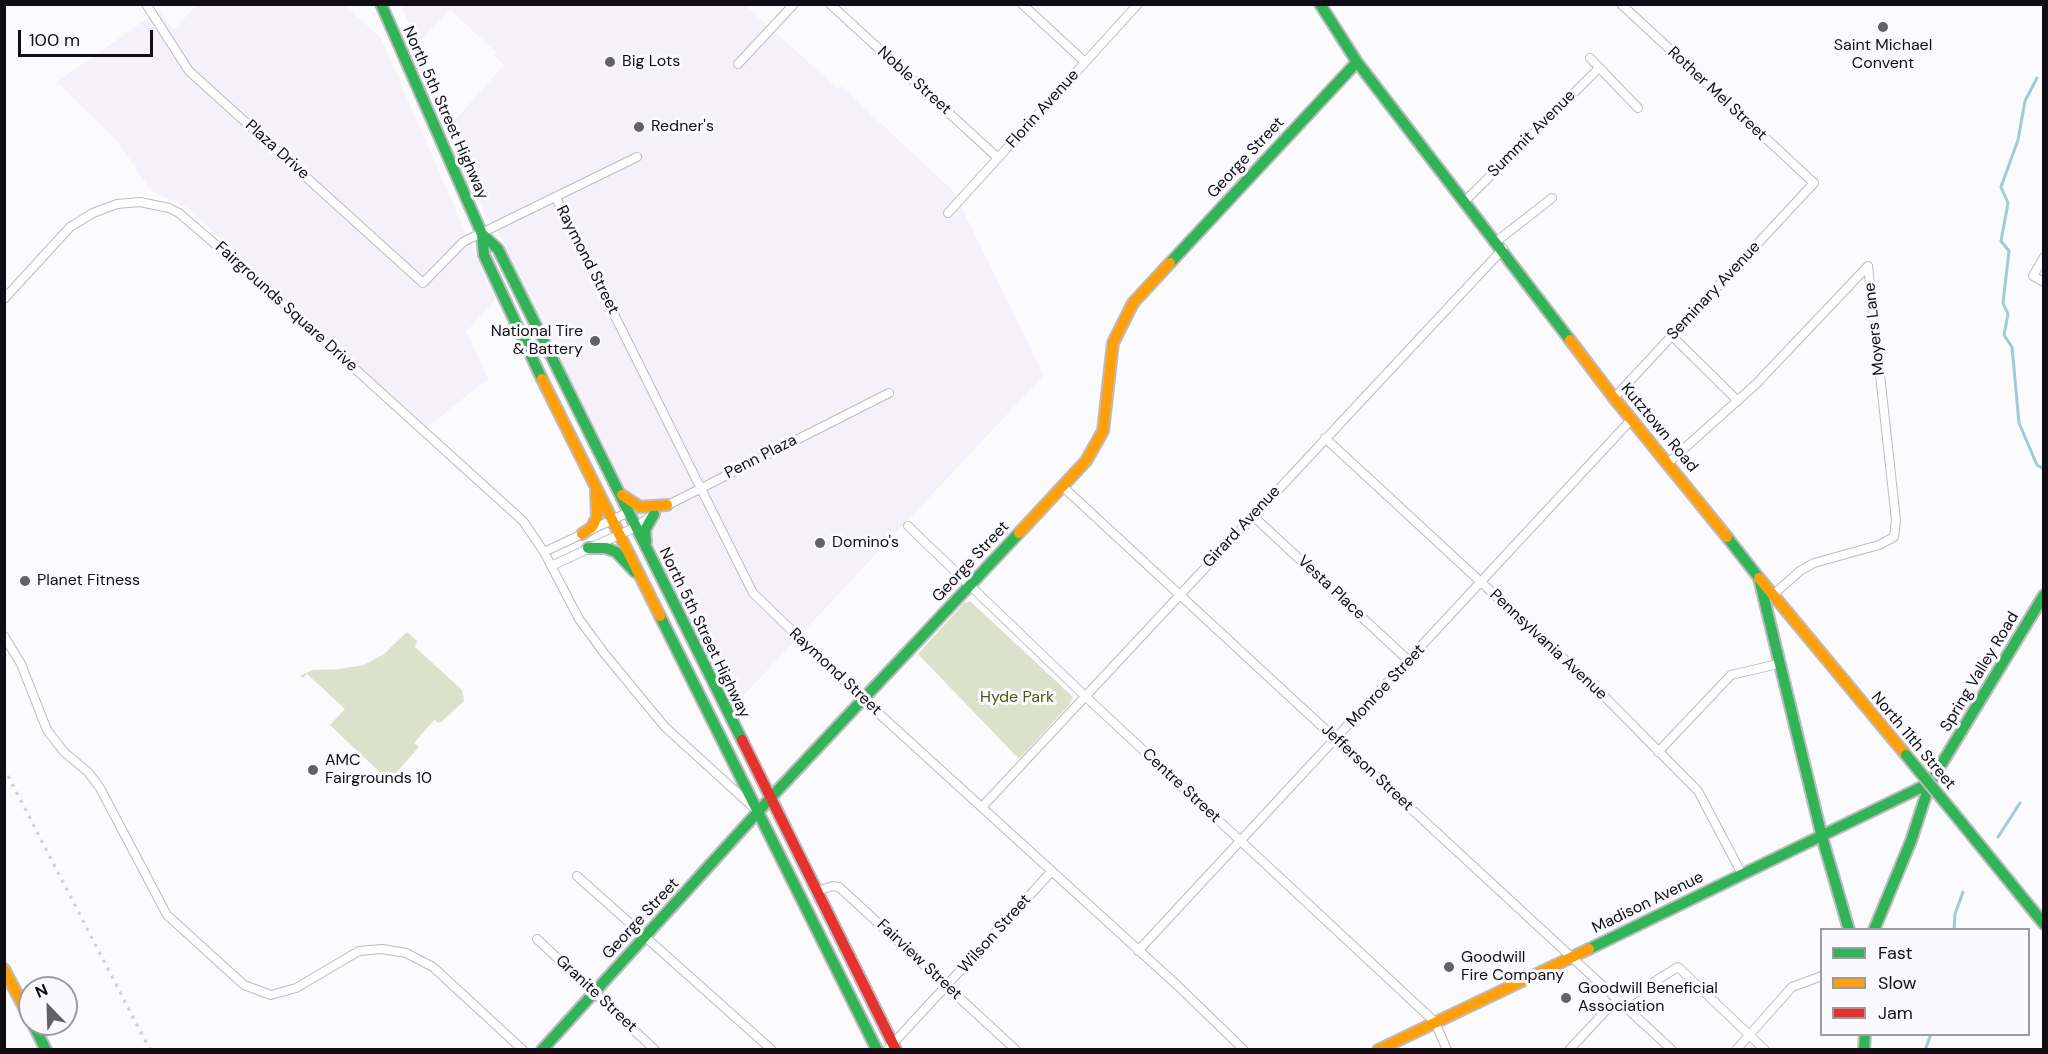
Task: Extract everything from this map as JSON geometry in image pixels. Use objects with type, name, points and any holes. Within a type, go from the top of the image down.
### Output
[{"type":"main road","name":"North 5th Street Highway","points":[[381,4],[482,234],[484,255],[547,389],[596,483],[641,578],[877,1050]]},
{"type":"main road","name":"Kutztown Road","points":[[1320,4],[1357,62],[1500,245],[1631,420],[1688,486],[1759,578],[1778,664],[1822,837],[1848,928]]},
{"type":"main road","name":"George Street","points":[[542,1050],[770,799],[1086,461],[1103,431],[1108,402],[1109,356],[1118,329],[1133,303],[1357,62]]},
{"type":"main road","name":"North 5th Street Highway","points":[[482,234],[498,249],[892,1048]]},
{"type":"main road","points":[[582,534],[592,527],[597,517],[596,483]]},
{"type":"main road","points":[[619,493],[640,507],[668,505]]},
{"type":"main road","points":[[649,555],[645,530],[654,514]]},
{"type":"main road","points":[[588,548],[606,548],[616,552],[641,578]]},
{"type":"main road","name":"North 11th Street","points":[[1759,578],[2043,924]]},
{"type":"main road","name":"Spring Valley Road","points":[[1875,928],[1911,841],[1930,783],[2043,596]]},
{"type":"main road","name":"Madison Avenue","points":[[1378,1050],[1930,783]]},
{"type":"main road","points":[[4,969],[18,996]]},
{"type":"main road","points":[[39,1036],[46,1050]]},
{"type":"street","name":"Plaza Drive","points":[[146,4],[189,71],[423,283],[463,242],[482,234]]},
{"type":"street","points":[[738,64],[794,4]]},
{"type":"street","name":"Noble Street","points":[[830,4],[998,158]]},
{"type":"street","points":[[1022,4],[1085,62]]},
{"type":"street","name":"Florin Avenue","points":[[948,213],[1138,4]]},
{"type":"street","name":"Rother Mel Street","points":[[1621,4],[1814,183]]},
{"type":"street","points":[[1590,58],[1638,108]]},
{"type":"street","name":"Summit Avenue","points":[[1465,201],[1599,68]]},
{"type":"street","points":[[482,234],[637,157]]},
{"type":"street","name":"Seminary Avenue","points":[[1614,398],[1814,183]]},
{"type":"street","name":"Raymond Street","points":[[556,198],[753,593],[864,700],[1244,1050]]},
{"type":"street","name":"Girard Avenue","points":[[982,807],[1325,438],[1500,245],[1552,198]]},
{"type":"street","name":"Fairgrounds Square Drive","points":[[4,299],[66,231],[93,213],[117,204],[140,202],[169,208],[204,233],[523,522],[544,552],[579,618],[662,723],[696,758],[758,812]]},
{"type":"street","points":[[2043,258],[2033,276],[2043,282]]},
{"type":"street","name":"Moyers Lane","points":[[1667,464],[1738,401],[1868,266],[1896,520],[1894,537],[1879,545],[1814,563],[1800,571],[1774,594]]},
{"type":"street","points":[[1672,336],[1738,401]]},
{"type":"street","name":"Penn Plaza","points":[[636,527],[668,505],[889,393]]},
{"type":"street","name":"Monroe Street","points":[[1138,951],[1631,420]]},
{"type":"street","name":"Pennsylvania Avenue","points":[[1325,438],[1602,694],[1698,791],[1742,874]]},
{"type":"street","name":"Jefferson Street","points":[[1062,486],[1672,1050]]},
{"type":"street","points":[[544,552],[629,512]]},
{"type":"street","name":"Vesta Place","points":[[1253,516],[1409,661]]},
{"type":"street","name":"Centre Street","points":[[908,526],[1085,696],[1435,1022],[1447,1050]]},
{"type":"street","points":[[552,566],[636,527]]},
{"type":"street","points":[[4,636],[21,664],[47,730],[64,752],[88,772],[100,788],[167,915],[244,985],[271,995],[296,988],[359,951],[382,949],[406,953],[433,967],[523,1050]]},
{"type":"street","points":[[1658,752],[1731,675],[1778,664]]},
{"type":"street","name":"Wilson Street","points":[[892,1048],[1052,871]]},
{"type":"street","points":[[577,876],[772,1050]]},
{"type":"street","name":"Fairview Street","points":[[816,891],[832,886],[839,887],[1016,1050]]},
{"type":"street","name":"Granite Street","points":[[537,939],[655,1050]]},
{"type":"street","points":[[1569,1050],[1608,1008],[1622,1002],[1678,967],[1765,1050]]},
{"type":"street","points":[[1736,1050],[1792,987],[1820,976]]},
{"type":"shaded area","points":[[197,5],[344,5],[381,38],[495,300],[466,332],[488,379],[427,427],[276,293],[190,209],[151,191],[118,142],[57,82],[159,10],[173,30]]},
{"type":"shaded area","points":[[401,5],[745,5],[838,89],[841,86],[954,192],[1044,375],[731,709],[693,636],[687,612],[649,536],[636,522],[629,497],[502,240],[484,211],[448,128],[504,65],[494,55],[496,52],[450,10],[418,43]]},
{"type":"green space","name":"Hyde Park","points":[[970,601],[1073,697],[1069,705],[1019,759],[918,654],[964,603]]},
{"type":"green space","points":[[407,632],[417,641],[415,647],[462,690],[464,701],[440,723],[434,720],[414,743],[419,747],[389,781],[330,725],[345,709],[307,674],[303,678],[300,676],[313,670],[364,665],[384,654]]},
{"type":"waterway","points":[[2037,78],[2025,101],[2018,140],[2001,187],[2008,203],[2001,241],[2009,251],[2003,303],[2008,314],[2004,335],[2012,347],[2019,423],[2037,465],[2044,469]]},
{"type":"waterway","points":[[1998,837],[2020,803]]},
{"type":"waterway","points":[[1954,928],[1955,914],[1963,892]]},
{"type":"waterway","points":[[1925,1050],[1930,1036]]},
{"type":"railway","points":[[4,768],[150,1050]]},
{"type":"traffic: fast","points":[[381,4],[482,234],[484,255],[542,379]]},
{"type":"traffic: fast","points":[[1320,4],[1357,62],[1570,340]]},
{"type":"traffic: fast","points":[[1170,263],[1357,62]]},
{"type":"traffic: fast","points":[[482,234],[498,249],[742,740]]},
{"type":"traffic: fast","points":[[646,542],[645,530],[654,514]]},
{"type":"traffic: fast","points":[[542,1050],[776,792],[1019,533]]},
{"type":"traffic: fast","points":[[1727,537],[1759,578],[1822,837],[1848,928]]},
{"type":"traffic: fast","points":[[588,548],[606,548],[616,552],[635,572]]},
{"type":"traffic: fast","points":[[1875,928],[1911,841],[1930,783],[2044,595]]},
{"type":"traffic: fast","points":[[660,616],[877,1050]]},
{"type":"traffic: fast","points":[[1906,755],[1952,811]]},
{"type":"traffic: fast","points":[[1589,949],[1930,783]]},
{"type":"traffic: fast","points":[[1952,811],[2044,924]]},
{"type":"traffic: fast","points":[[39,1036],[46,1050]]},
{"type":"traffic: fast","points":[[1864,1050],[1865,1036]]},
{"type":"traffic: slow","points":[[1019,533],[1086,461],[1103,431],[1113,343],[1133,303],[1170,263]]},
{"type":"traffic: slow","points":[[1570,340],[1727,537]]},
{"type":"traffic: slow","points":[[542,379],[660,616]]},
{"type":"traffic: slow","points":[[582,534],[592,527],[597,517],[596,491]]},
{"type":"traffic: slow","points":[[622,495],[640,507],[667,505]]},
{"type":"traffic: slow","points":[[1759,578],[1906,755]]},
{"type":"traffic: slow","points":[[1378,1050],[1589,949]]},
{"type":"traffic: slow","points":[[4,969],[18,996]]},
{"type":"traffic: jam","points":[[742,740],[896,1050]]},
{"type":"place","name":"Saint Michael Convent","points":[[1883,27]]},
{"type":"place","name":"Big Lots","points":[[610,62]]},
{"type":"place","name":"Redner's","points":[[639,127]]},
{"type":"place","name":"National Tire & Battery","points":[[595,341]]},
{"type":"place","name":"Domino's","points":[[820,543]]},
{"type":"place","name":"Planet Fitness","points":[[25,581]]},
{"type":"place","name":"AMC Fairgrounds 10","points":[[313,770]]},
{"type":"place","name":"Goodwill Fire Company","points":[[1449,967]]},
{"type":"place","name":"Goodwill Beneficial Association","points":[[1566,998]]}]
